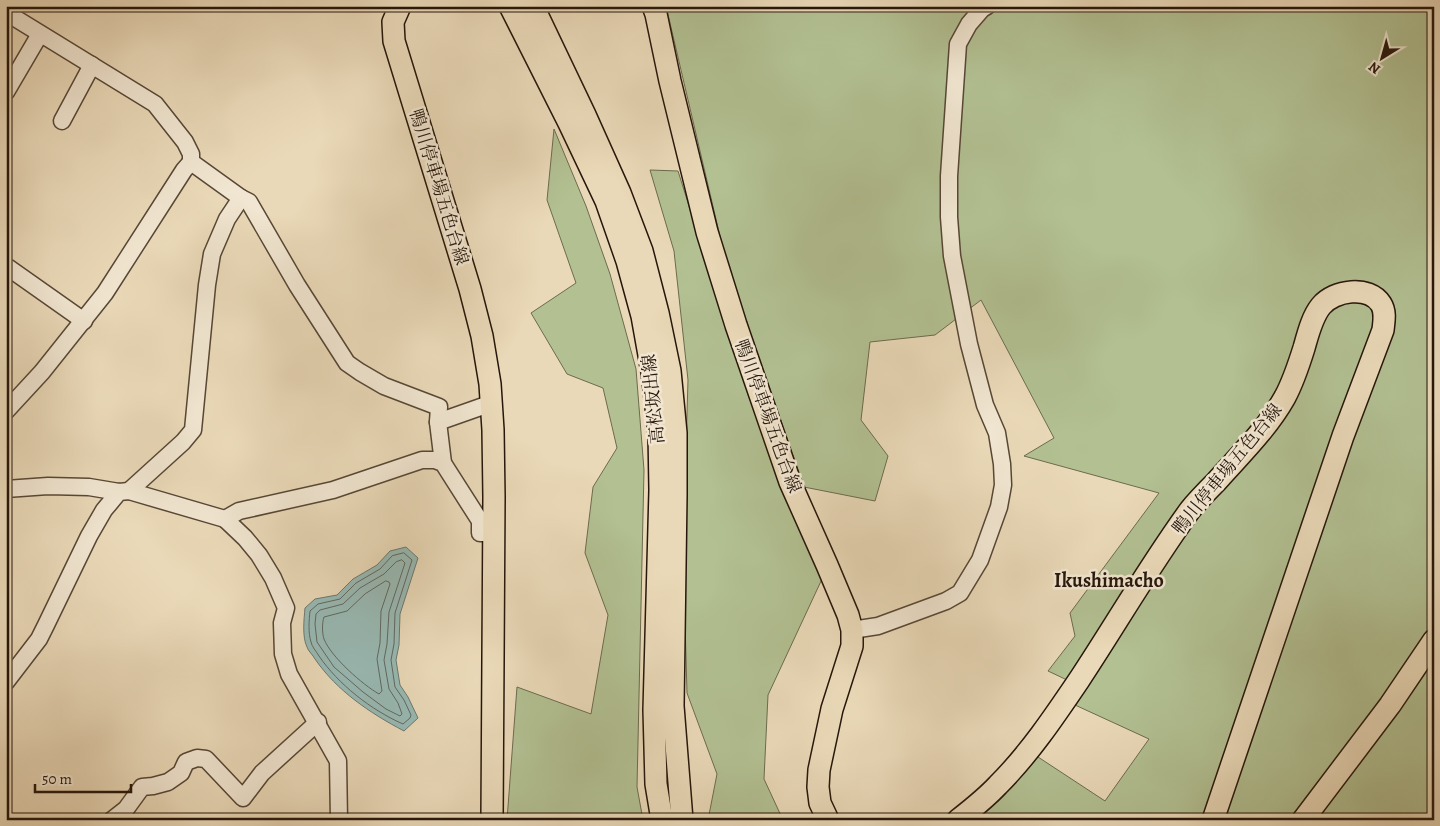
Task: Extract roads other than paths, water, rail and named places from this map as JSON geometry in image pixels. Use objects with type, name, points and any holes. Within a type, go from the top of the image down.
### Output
[{"type":"main road","name":"鴨川停車場五色台線","points":[[400,6],[393,22],[394,41],[470,289],[482,336],[492,402],[494,533],[492,820]]},
{"type":"main road","name":"高松坂出線","points":[[510,6],[569,122],[606,201],[628,260],[642,316],[652,372],[658,433],[660,490],[654,710],[656,784],[662,820]]},
{"type":"main road","name":"高松坂出線","points":[[533,6],[620,193],[642,251],[670,371],[676,433],[673,706],[682,820]]},
{"type":"main road","name":"鴨川停車場五色台線","points":[[653,6],[707,232],[736,325],[790,482],[831,574],[848,615],[852,630],[852,646],[832,709],[819,770],[818,787],[820,803],[828,820]]},
{"type":"main road","name":"鴨川停車場五色台線","points":[[958,820],[998,786],[1026,755],[1061,706],[1192,507],[1274,414],[1285,397],[1293,379],[1310,329],[1322,305],[1336,296],[1360,291],[1373,296],[1381,303],[1385,313],[1383,330],[1342,436],[1214,820]]},
{"type":"main road","points":[[1303,820],[1390,705],[1434,640]]},
{"type":"street","points":[[6,6],[15,18],[155,104],[185,142],[192,154],[191,162],[105,293],[42,372],[6,411]]},
{"type":"street","points":[[852,630],[878,626],[946,602],[960,593],[980,560],[999,507],[1003,485],[998,433],[985,405],[969,344],[952,256],[949,217],[949,176],[958,44],[970,24],[982,9],[987,6]]},
{"type":"street","points":[[6,92],[40,34]]},
{"type":"street","points":[[62,121],[92,66]]},
{"type":"street","points":[[191,162],[249,202],[347,363],[384,386],[439,407],[438,422],[443,463],[480,521],[480,532],[494,533]]},
{"type":"street","points":[[6,682],[39,639],[89,536],[104,510],[183,442],[193,430],[207,285],[212,254],[227,219],[241,198]]},
{"type":"street","points":[[6,266],[84,321]]},
{"type":"street","points":[[438,422],[492,402]]},
{"type":"street","points":[[225,519],[239,511],[333,490],[422,460],[435,460],[443,463]]},
{"type":"street","points":[[6,489],[48,486],[89,487],[124,492],[225,519],[259,555],[286,608],[282,623],[283,654],[289,674],[318,722],[338,761],[339,820]]},
{"type":"street","points":[[112,820],[126,809],[142,787],[168,782],[181,773],[186,762],[197,758],[206,759],[243,798],[262,774],[318,722]]},
{"type":"water","points":[[406,547],[418,558],[400,614],[399,645],[396,660],[400,685],[418,718],[404,731],[367,709],[333,681],[305,643],[304,628],[305,608],[315,599],[337,595],[353,579],[377,565],[390,551]]},
{"type":"district","name":"Ikushimacho","points":[[1109,580]]}]
